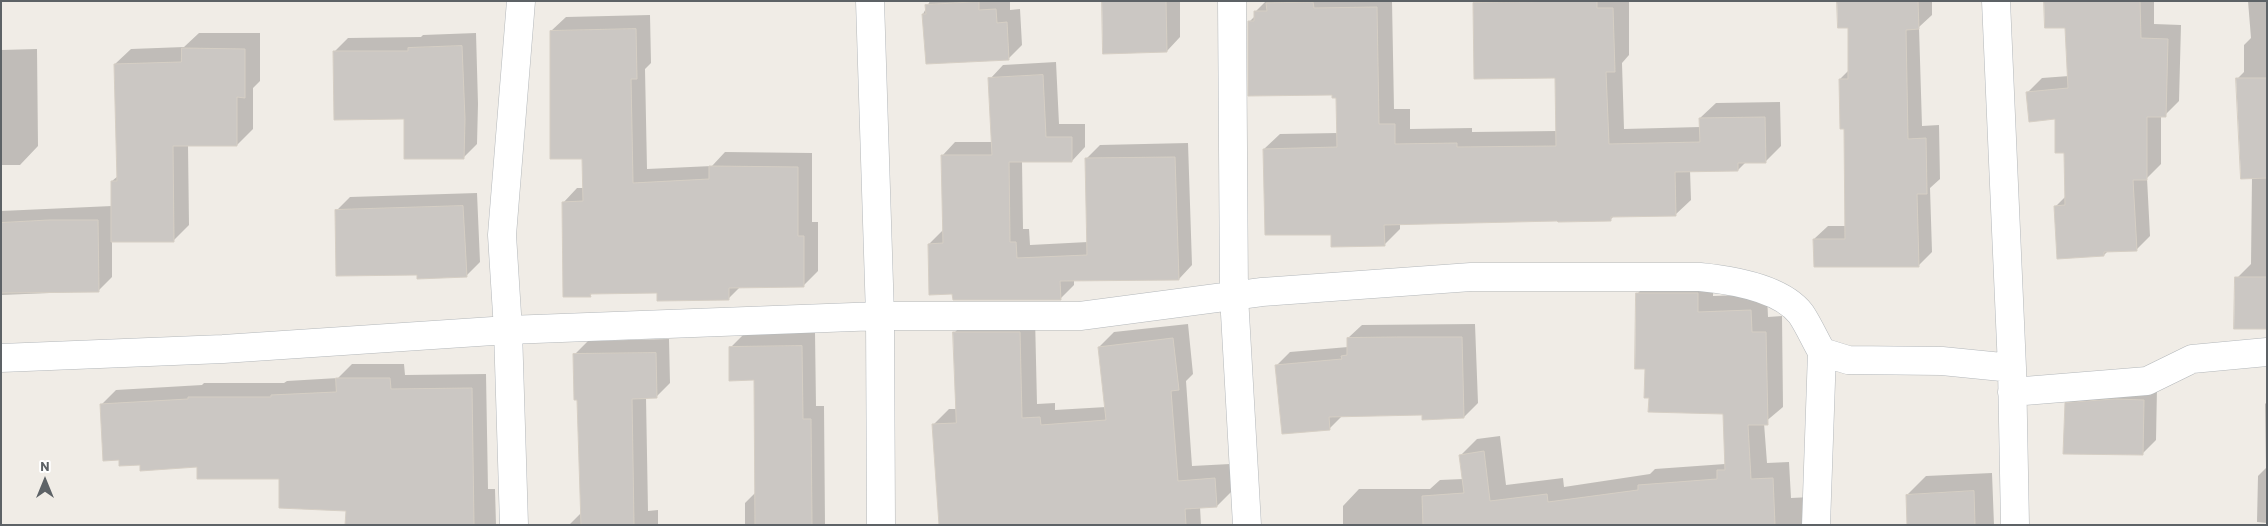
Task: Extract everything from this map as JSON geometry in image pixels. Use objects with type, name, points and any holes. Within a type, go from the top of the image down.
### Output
[{"type":"street","points":[[514,525],[508,330],[502,235],[521,1]]},
{"type":"street","points":[[870,1],[880,316],[881,525]]},
{"type":"street","points":[[1232,1],[1234,296],[1247,525]]},
{"type":"street","points":[[1996,1],[2003,212],[2012,380],[2014,525]]},
{"type":"street","points":[[1,358],[223,350],[508,330],[880,316],[1080,316],[1234,296],[1471,277],[1700,277],[1727,279],[1781,298],[1800,313],[1822,352],[1816,525]]},
{"type":"street","points":[[1822,352],[1848,360],[1942,362],[2012,380],[2147,381],[2192,359],[2267,352]]},
{"type":"building","points":[[1102,1],[1166,1],[1167,52],[1103,54]]},
{"type":"building","points":[[1597,1],[1597,8],[1613,8],[1615,72],[1606,72],[1609,144],[1700,142],[1699,118],[1765,117],[1766,163],[1738,163],[1738,171],[1675,172],[1676,216],[1611,217],[1611,221],[1384,225],[1385,246],[1331,247],[1331,235],[1265,235],[1263,149],[1337,147],[1336,98],[1332,98],[1332,95],[1248,96],[1248,21],[1254,21],[1254,11],[1267,11],[1266,3],[1313,2],[1314,8],[1377,7],[1379,124],[1395,124],[1395,144],[1457,143],[1457,147],[1556,146],[1555,78],[1474,79],[1473,3]]},
{"type":"building","points":[[1837,1],[1918,1],[1919,29],[1906,30],[1908,139],[1926,138],[1927,194],[1917,194],[1919,267],[1814,267],[1813,239],[1845,239],[1844,129],[1840,129],[1839,79],[1848,79],[1848,28],[1838,28]]},
{"type":"building","points":[[2044,1],[2140,1],[2141,38],[2168,39],[2166,117],[2147,117],[2147,180],[2133,180],[2137,251],[2104,252],[2104,256],[2057,259],[2054,206],[2065,205],[2064,153],[2055,153],[2055,119],[2029,122],[2026,92],[2068,88],[2065,28],[2045,28]]},
{"type":"building","points":[[979,2],[979,10],[996,9],[997,23],[1007,22],[1009,60],[926,64],[922,14],[926,14],[925,5]]},
{"type":"building","points":[[636,29],[637,79],[631,79],[633,183],[709,179],[709,166],[798,167],[798,236],[804,236],[804,287],[729,288],[729,300],[657,301],[657,293],[590,294],[591,297],[563,297],[562,202],[583,201],[582,159],[550,159],[550,31]]},
{"type":"building","points":[[462,46],[465,119],[464,159],[404,159],[404,119],[334,120],[333,51],[408,51],[408,48]]},
{"type":"building","points":[[182,48],[245,49],[245,98],[237,97],[237,146],[173,146],[174,242],[111,242],[111,181],[117,181],[114,64],[181,62]]},
{"type":"building","points":[[1043,75],[1046,137],[1072,137],[1072,162],[1009,162],[1010,242],[1016,242],[1017,258],[1087,255],[1085,158],[1175,157],[1179,280],[1060,281],[1061,300],[953,300],[952,294],[929,295],[928,244],[943,243],[941,155],[992,155],[988,78]]},
{"type":"building","points":[[2236,78],[2267,78],[2267,178],[2241,179]]},
{"type":"building","points":[[463,206],[467,277],[417,279],[417,275],[336,276],[335,210]]},
{"type":"building","points":[[49,220],[98,220],[99,292],[1,293],[1,223]]},
{"type":"building","points":[[2235,277],[2267,277],[2267,329],[2234,329]]},
{"type":"building","points":[[1636,293],[1698,293],[1698,312],[1751,310],[1752,332],[1766,332],[1768,425],[1748,425],[1751,479],[1773,478],[1775,525],[1423,525],[1422,496],[1464,493],[1459,455],[1484,451],[1490,501],[1547,494],[1548,502],[1638,490],[1638,485],[1717,479],[1717,470],[1725,470],[1723,414],[1648,412],[1649,398],[1644,398],[1645,369],[1635,369]]},
{"type":"building","points":[[953,332],[1020,332],[1022,418],[1040,417],[1041,425],[1106,420],[1098,347],[1173,338],[1179,390],[1171,391],[1178,481],[1215,478],[1217,507],[1185,509],[1186,525],[939,525],[932,424],[956,423]]},
{"type":"building","points":[[1462,337],[1464,418],[1422,420],[1422,415],[1329,417],[1330,430],[1282,434],[1275,365],[1342,359],[1341,356],[1347,355],[1347,338]]},
{"type":"building","points":[[802,346],[803,419],[811,419],[812,525],[755,525],[754,380],[729,381],[729,347]]},
{"type":"building","points":[[656,353],[657,398],[632,399],[634,525],[581,525],[577,400],[574,400],[573,354]]},
{"type":"building","points":[[336,378],[390,378],[391,389],[472,388],[474,525],[345,525],[346,511],[279,508],[279,479],[197,479],[197,467],[140,471],[140,465],[119,466],[119,460],[103,461],[100,404],[188,399],[188,397],[271,397],[271,395],[336,392]]},
{"type":"building","points":[[2115,399],[2144,400],[2143,455],[2063,454],[2065,403]]},
{"type":"building","points":[[1974,491],[1975,525],[1907,525],[1906,495]]}]
